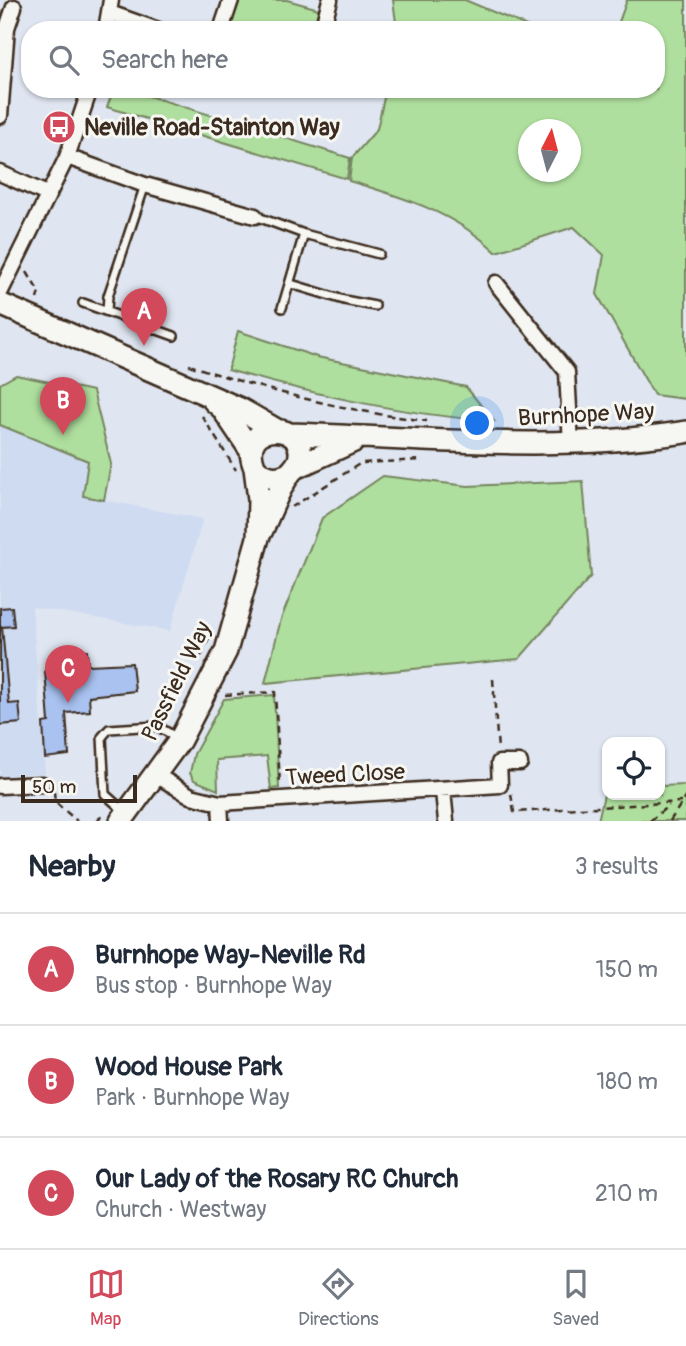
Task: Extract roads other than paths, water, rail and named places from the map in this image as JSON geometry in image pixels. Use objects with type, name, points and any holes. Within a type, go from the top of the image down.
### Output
[{"type":"main road","name":"Burnhope Way","points":[[1,294],[200,401],[282,431],[490,445],[571,445],[686,432]]},
{"type":"main road","name":"Burnhope Way","points":[[200,401],[222,408],[248,464]]},
{"type":"main road","points":[[258,538],[293,470],[300,453],[282,431],[256,438],[248,464],[267,477],[283,477],[293,470]]},
{"type":"main road","name":"Burnhope Way","points":[[293,470],[362,437]]},
{"type":"main road","name":"Passfield Way","points":[[124,817],[180,740],[226,651],[258,538],[259,499],[248,464]]},
{"type":"street","points":[[224,21],[231,0]]},
{"type":"street","points":[[324,21],[330,0]]},
{"type":"street","points":[[110,6],[140,21]]},
{"type":"street","points":[[0,116],[7,28],[14,7]]},
{"type":"street","points":[[1,294],[67,157],[87,98]]},
{"type":"street","points":[[67,157],[145,185],[255,216]]},
{"type":"street","points":[[0,173],[49,195]]},
{"type":"street","points":[[496,283],[568,372],[571,445]]},
{"type":"street","name":"Tweed Close","points":[[156,775],[191,796],[220,803],[443,791],[500,785],[499,764],[520,763]]},
{"type":"street","points":[[0,786],[48,786]]},
{"type":"street","points":[[443,791],[446,821]]},
{"type":"street","points":[[220,803],[220,821]]},
{"type":"lane","points":[[107,311],[108,296],[145,185]]},
{"type":"lane","points":[[255,216],[304,234],[379,254]]},
{"type":"lane","points":[[282,308],[304,234]]},
{"type":"lane","points":[[291,284],[375,306]]},
{"type":"lane","points":[[83,303],[174,336]]},
{"type":"lane","points":[[124,817],[105,794],[102,737],[109,729],[157,726],[180,740]]},
{"type":"place","name":"Neville Road-Stainton Way","points":[[59,127]]},
{"type":"place","name":"Burnhope Way-Neville Rd","points":[[144,346]]},
{"type":"place","name":"Wood House Park","points":[[63,435]]},
{"type":"place","name":"Our Lady of the Rosary RC Church","points":[[68,703]]}]
